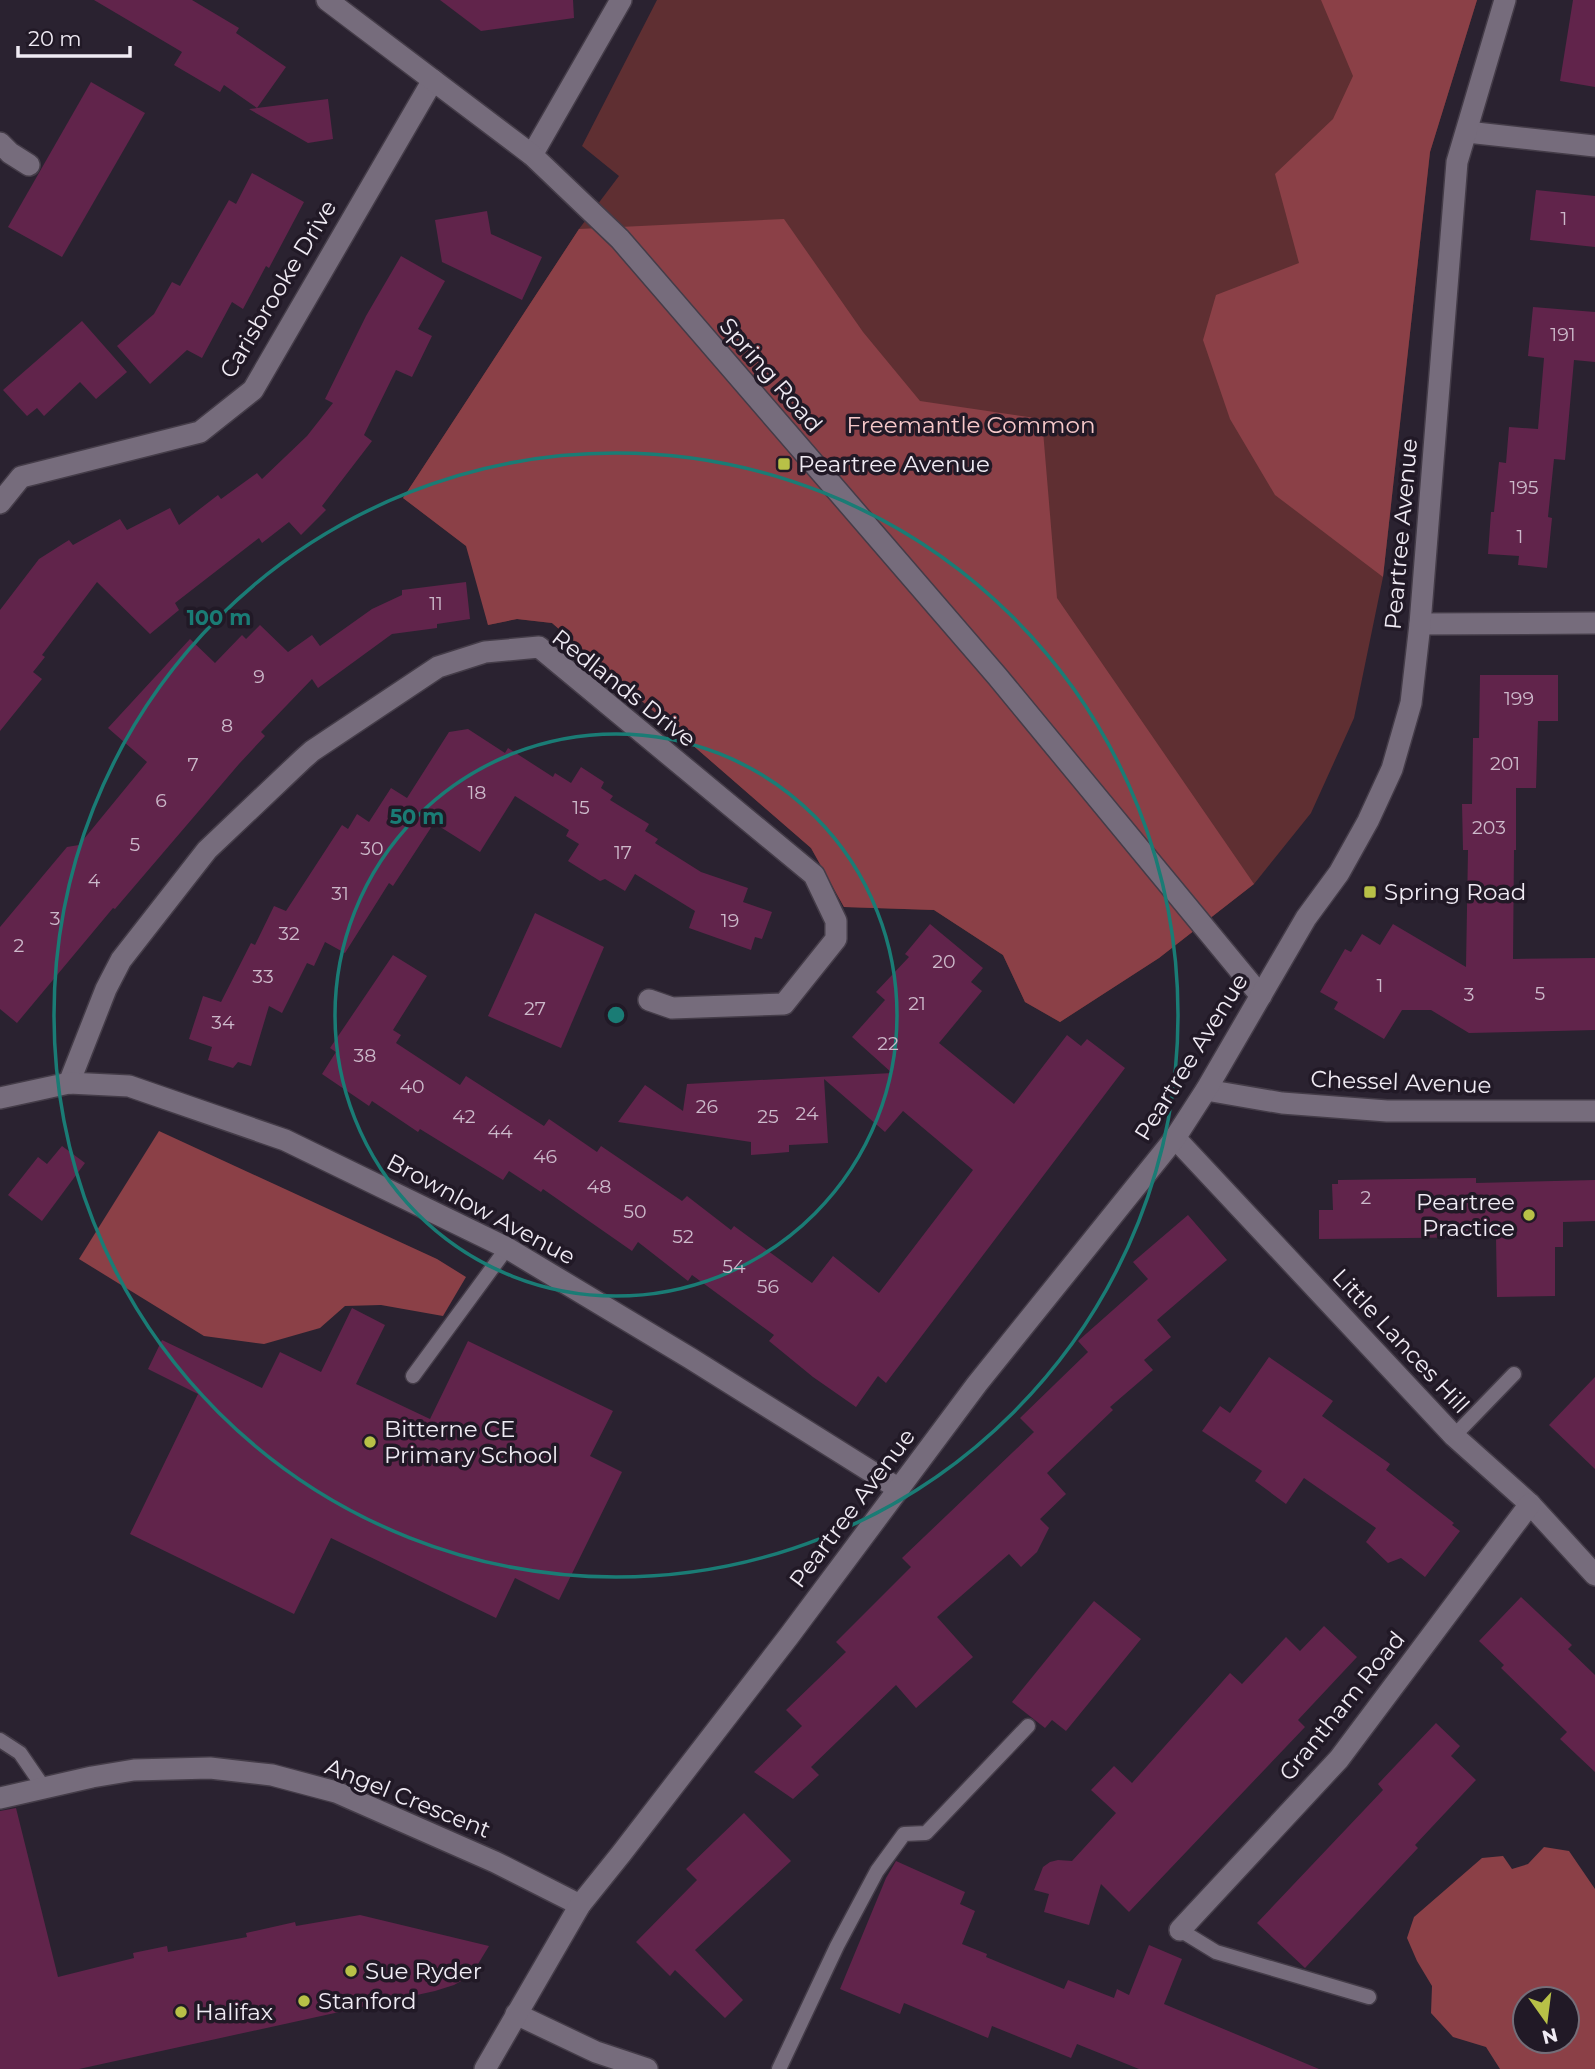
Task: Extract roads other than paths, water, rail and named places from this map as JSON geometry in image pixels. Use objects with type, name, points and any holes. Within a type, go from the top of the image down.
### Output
[{"type":"street","name":"Spring Road","points":[[327,0],[532,155],[620,239],[997,676],[1261,996]]},
{"type":"street","points":[[532,155],[621,0]]},
{"type":"street","name":"Peartree Avenue","points":[[485,2069],[580,1905],[900,1489],[977,1384],[1175,1138],[1306,918],[1339,873],[1368,821],[1392,769],[1411,703],[1420,625],[1457,162],[1504,0]]},
{"type":"street","name":"Carisbrooke Drive","points":[[0,503],[21,477],[200,432],[253,390],[433,80]]},
{"type":"street","points":[[1467,132],[1595,146]]},
{"type":"street","points":[[0,143],[29,165]]},
{"type":"street","points":[[1420,625],[1595,623]]},
{"type":"street","name":"Redlands Drive","points":[[69,1083],[106,989],[121,960],[207,850],[312,751],[438,667],[485,652],[538,647],[814,875],[836,921],[836,939],[784,1004],[672,1008],[649,1000]]},
{"type":"street","name":"Brownlow Avenue","points":[[0,1098],[69,1083],[129,1086],[285,1140],[507,1248],[900,1489]]},
{"type":"street","name":"Chessel Avenue","points":[[1206,1090],[1282,1103],[1387,1111],[1595,1111]]},
{"type":"street","name":"Little Lances Hill","points":[[1175,1138],[1454,1436],[1530,1504],[1595,1575]]},
{"type":"street","name":"Grantham Road","points":[[1180,1930],[1339,1759],[1530,1504]]},
{"type":"street","name":"Angel Crescent","points":[[0,1798],[134,1770],[210,1768],[272,1775],[336,1792],[495,1862],[580,1905]]},
{"type":"street","points":[[516,2014],[596,2052],[647,2069]]},
{"type":"lane","points":[[413,1376],[507,1248]]},
{"type":"lane","points":[[1454,1436],[1514,1374]]},
{"type":"lane","points":[[779,2069],[837,1946],[877,1871],[904,1834],[926,1833],[1028,1726]]},
{"type":"lane","points":[[0,1740],[20,1753],[44,1788]]},
{"type":"lane","points":[[1180,1930],[1216,1952],[1369,1997]]},
{"type":"place","name":"Peartree Avenue","points":[[784,464]]},
{"type":"place","name":"Spring Road","points":[[1370,892]]},
{"type":"place","name":"Peartree Practice","points":[[1529,1215]]},
{"type":"place","name":"Bitterne CE Primary School","points":[[370,1442]]},
{"type":"place","name":"Sue Ryder","points":[[351,1971]]},
{"type":"place","name":"Stanford","points":[[304,2001]]},
{"type":"place","name":"Halifax","points":[[181,2012]]},
{"type":"park label","name":"Freemantle Common","points":[[971,425]]}]
